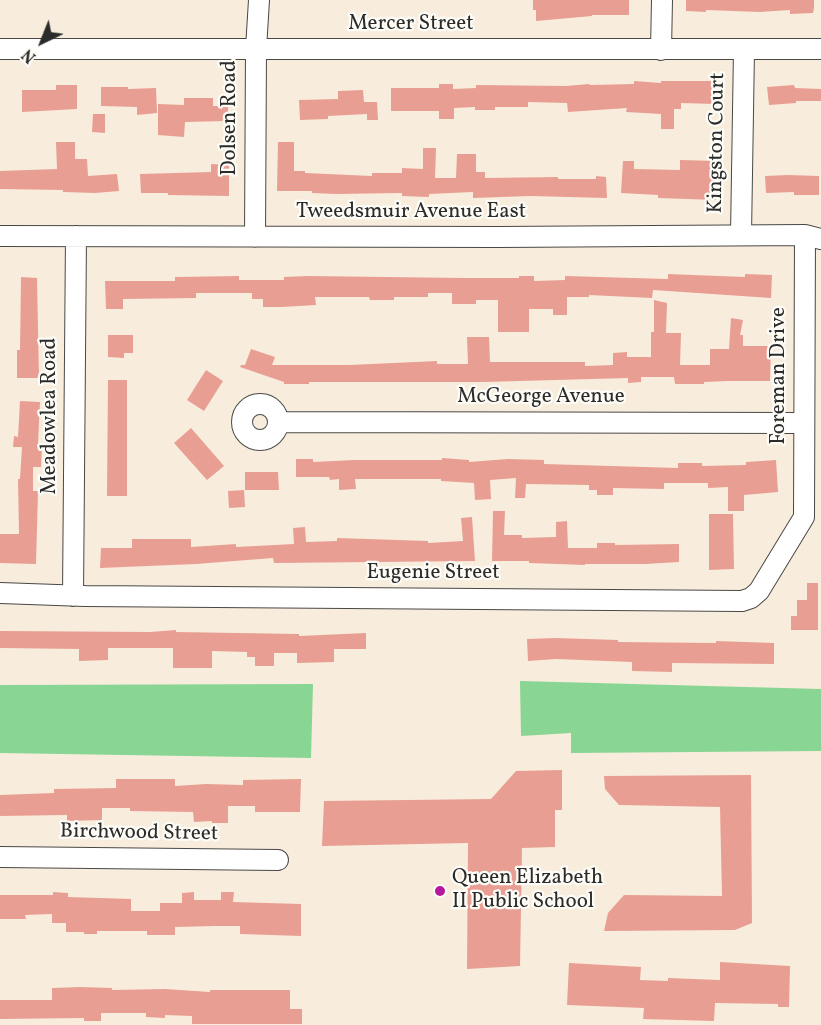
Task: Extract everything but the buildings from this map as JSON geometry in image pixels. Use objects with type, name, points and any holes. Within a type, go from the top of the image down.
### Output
[{"type":"street","name":"Dolsen Road","points":[[255,237],[256,49],[259,0]]},
{"type":"street","points":[[661,50],[662,0]]},
{"type":"street","name":"Mercer Street","points":[[0,49],[821,49]]},
{"type":"street","name":"Kingston Court","points":[[741,236],[744,50]]},
{"type":"street","name":"Tweedsmuir Avenue East","points":[[0,236],[813,237]]},
{"type":"street","name":"Meadowlea Road","points":[[73,596],[76,236]]},
{"type":"street","name":"Foreman Drive","points":[[812,518],[803,423],[813,237]]},
{"type":"street","name":"McGeorge Avenue","points":[[278,422],[803,423]]},
{"type":"street","name":"Eugenie Street","points":[[0,592],[73,596],[742,601],[751,598],[759,591],[812,518]]},
{"type":"street","name":"Birchwood Street","points":[[0,857],[278,860]]},
{"type":"green space","points":[[520,681],[821,689],[821,751],[571,753],[571,733],[521,736]]},
{"type":"green space","points":[[313,684],[311,758],[0,753],[0,685]]},
{"type":"place","name":"Queen Elizabeth II Public School","points":[[440,891]]}]
